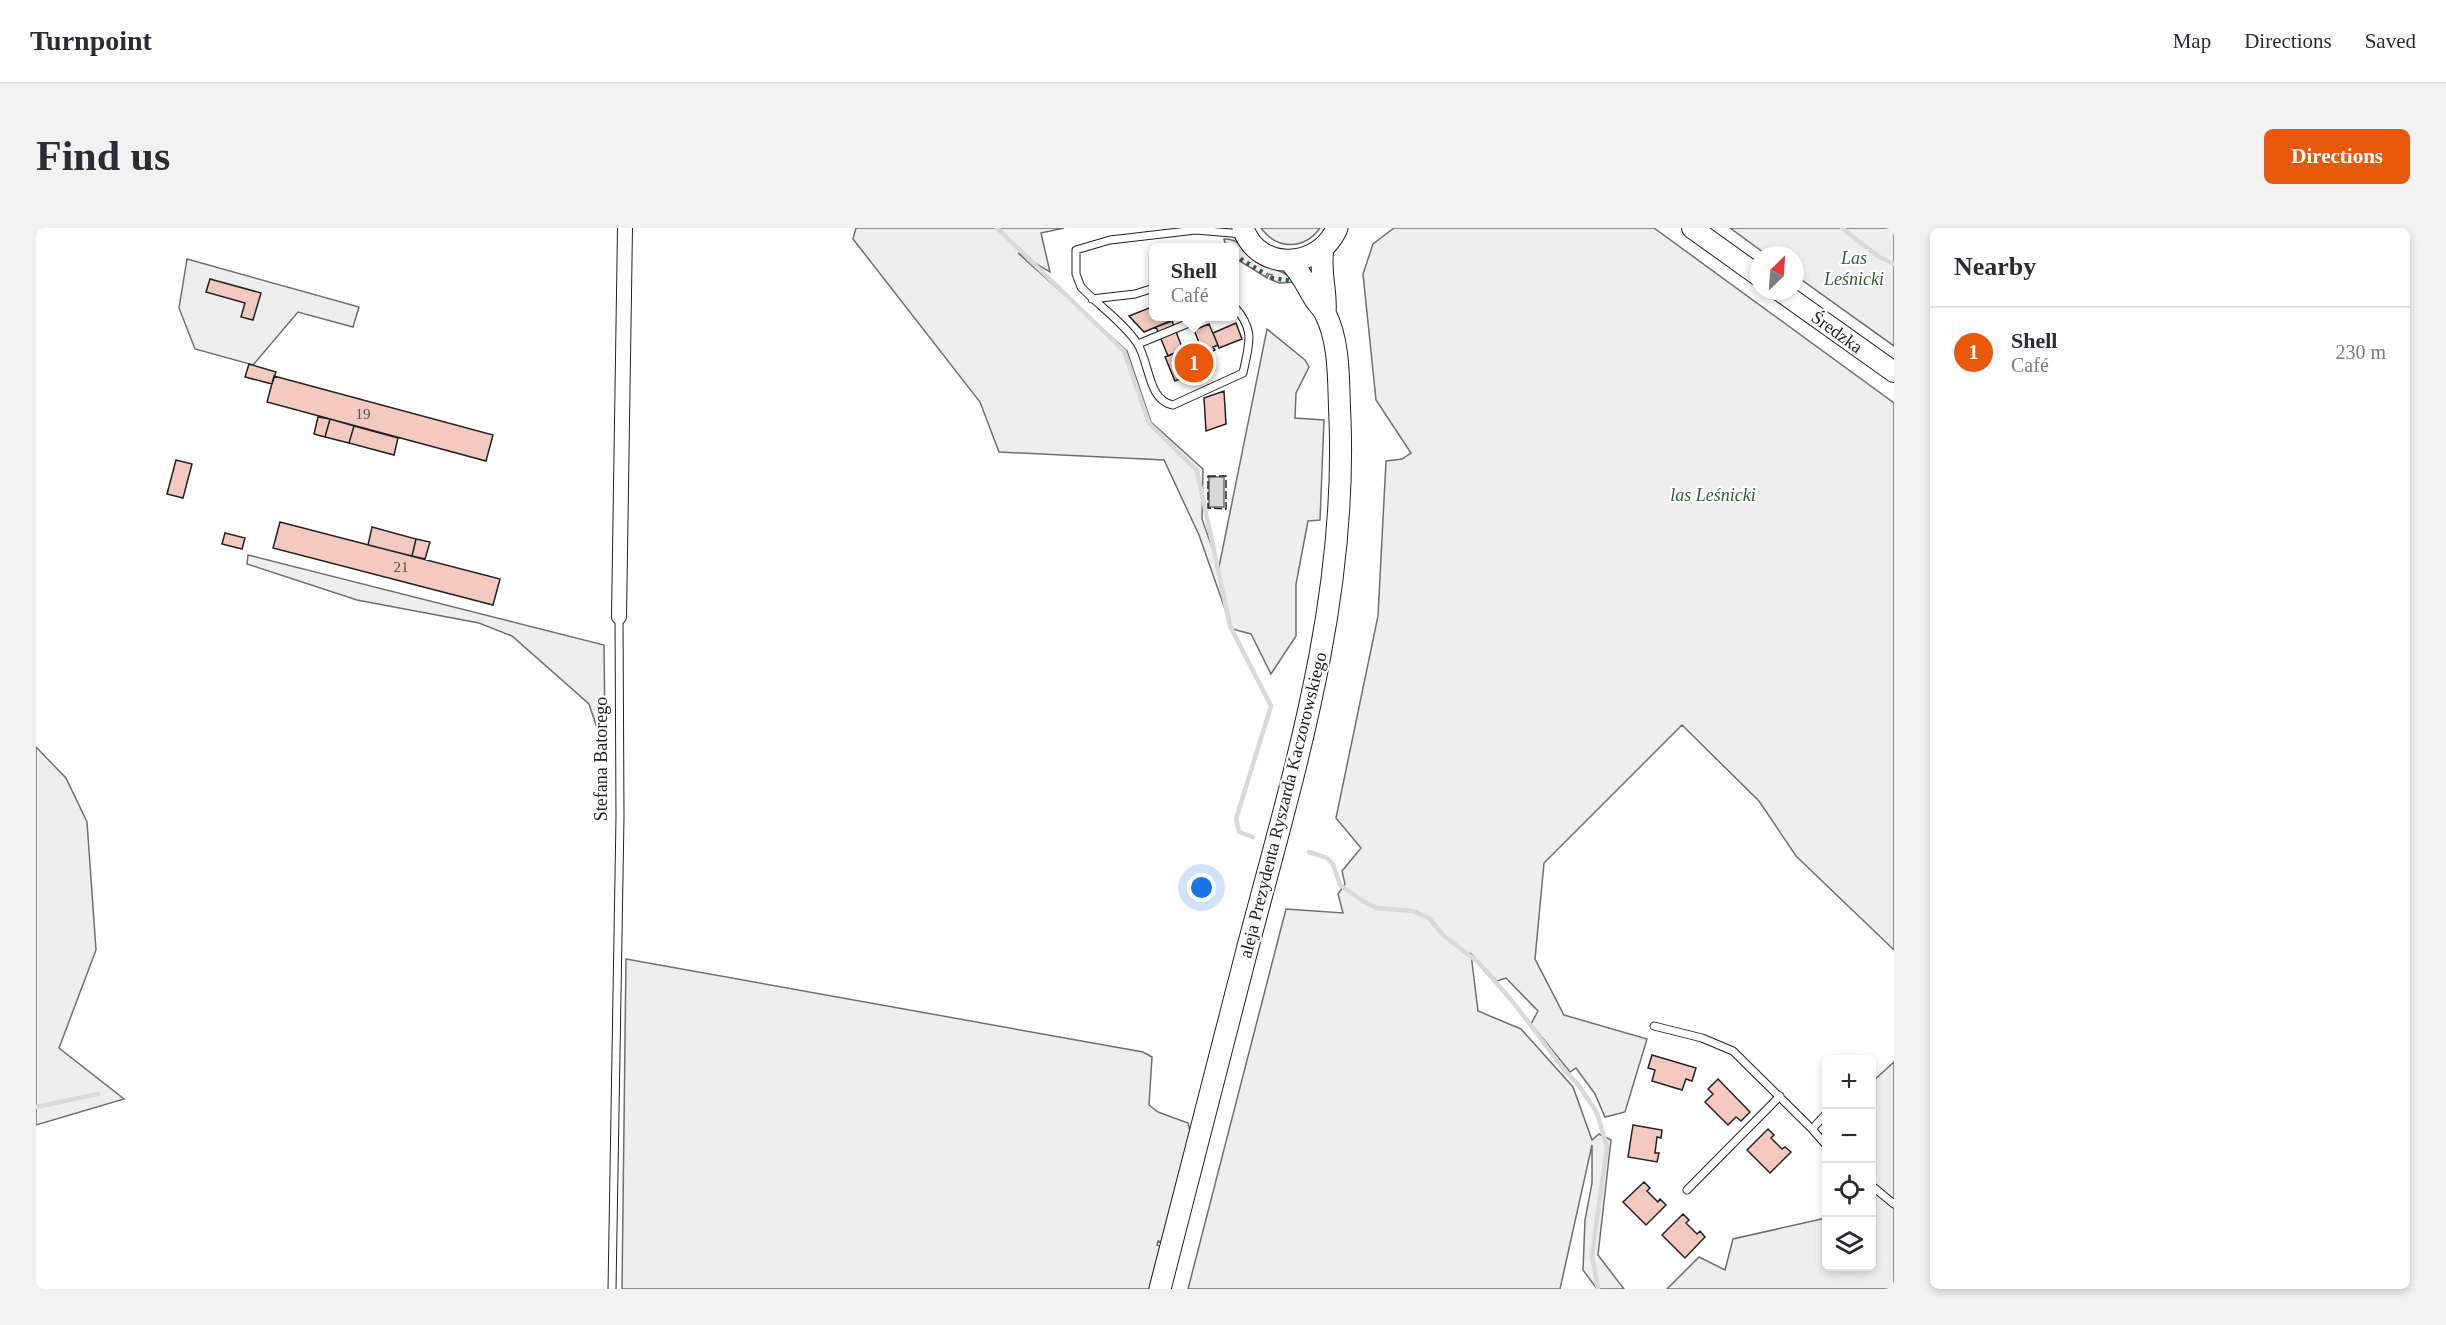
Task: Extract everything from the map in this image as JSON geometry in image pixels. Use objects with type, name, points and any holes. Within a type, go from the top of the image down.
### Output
[{"type":"main road","points":[[1244,231],[1257,248],[1273,258],[1289,261],[1312,256],[1323,249],[1337,228]]},
{"type":"main road","points":[[1692,228],[1750,270]]},
{"type":"main road","name":"aleja Prezydenta Ryszarda Kaczorowskiego","points":[[1160,1289],[1322,656],[1336,559],[1341,454],[1338,367],[1325,313],[1326,293],[1320,264],[1323,249]]},
{"type":"main road","name":"aleja Prezydenta Ryszarda Kaczorowskiego","points":[[1289,261],[1304,278],[1325,313]]},
{"type":"main road","name":"Średzka","points":[[1793,300],[1894,372]]},
{"type":"street","name":"Stefana Batorego","points":[[619,617],[625,228]]},
{"type":"lane","points":[[1239,312],[1248,323],[1250,338],[1243,373],[1173,405],[1164,403],[1158,396],[1138,344],[1092,299],[1077,279],[1076,250],[1110,240],[1198,229],[1244,231]]},
{"type":"lane","points":[[1092,299],[1135,294],[1149,290]]},
{"type":"lane","points":[[1138,344],[1194,321]]},
{"type":"lane","name":"Stefana Batorego","points":[[612,1289],[620,817],[619,617]]},
{"type":"lane","points":[[1654,1026],[1702,1038],[1732,1051],[1822,1140]]},
{"type":"lane","points":[[1687,1190],[1780,1096]]},
{"type":"lane","points":[[1812,1129],[1822,1119]]},
{"type":"lane","points":[[1876,1189],[1894,1204]]},
{"type":"green space","points":[[856,228],[1064,228],[1041,233],[1050,272],[1018,253],[1127,351],[1151,422],[1203,469],[1202,519],[1219,567],[1267,329],[1305,360],[1309,367],[1296,393],[1295,418],[1324,420],[1320,520],[1308,521],[1296,584],[1296,636],[1271,674],[1251,634],[1232,629],[1199,535],[1164,460],[999,452],[980,402],[853,239]]},
{"type":"green space","points":[[1261,228],[1320,228],[1306,240],[1290,244],[1275,240]]},
{"type":"green space","name":"las Leśnicki","points":[[1394,228],[1654,228],[1894,403],[1894,950],[1796,856],[1759,801],[1682,725],[1544,863],[1535,959],[1564,1015],[1647,1039],[1625,1112],[1605,1117],[1595,1094],[1576,1068],[1570,1072],[1531,1024],[1538,1011],[1506,978],[1497,981],[1471,954],[1478,1011],[1521,1029],[1573,1087],[1592,1140],[1599,1134],[1611,1140],[1598,1255],[1624,1289],[1597,1289],[1583,1270],[1585,1220],[1592,1183],[1592,1145],[1560,1289],[1188,1289],[1286,909],[1343,913],[1338,894],[1345,884],[1342,871],[1361,848],[1336,818],[1378,616],[1386,461],[1402,459],[1411,453],[1376,400],[1363,274],[1373,244]]},
{"type":"green space","name":"Las Leśnicki","points":[[1730,228],[1894,228],[1894,346],[1804,281],[1804,246],[1755,246]]},
{"type":"green space","points":[[1224,239],[1239,243],[1225,243]]},
{"type":"green space","points":[[1239,243],[1259,261],[1297,282],[1279,283],[1270,279],[1272,275],[1269,274],[1267,278],[1239,260]]},
{"type":"green space","points":[[187,259],[359,307],[353,327],[298,312],[253,365],[195,349],[179,308]]},
{"type":"green space","points":[[248,555],[604,645],[605,731],[599,734],[589,704],[512,636],[479,623],[357,600],[247,564]]},
{"type":"green space","points":[[36,747],[66,778],[87,822],[96,950],[59,1048],[124,1099],[36,1125]]},
{"type":"green space","points":[[626,959],[1143,1052],[1152,1057],[1149,1105],[1158,1112],[1188,1123],[1190,1131],[1161,1242],[1158,1241],[1157,1245],[1160,1246],[1149,1289],[622,1289]]},
{"type":"green space","points":[[1894,1062],[1894,1289],[1667,1289],[1699,1257],[1725,1270],[1733,1239],[1822,1219],[1822,1271],[1876,1271],[1876,1078]]},
{"type":"shaded area","points":[[1209,477],[1224,477],[1224,507],[1209,507]]},
{"type":"building","points":[[210,279],[261,293],[253,320],[241,317],[245,303],[206,292]]},
{"type":"building","points":[[1149,308],[1149,321],[1170,321],[1144,332],[1129,316]]},
{"type":"building","points":[[1172,321],[1183,350],[1168,356],[1156,327]]},
{"type":"building","points":[[1236,323],[1242,339],[1219,348],[1213,333]]},
{"type":"building","points":[[1209,324],[1218,345],[1213,347],[1215,350],[1204,355],[1194,330]]},
{"type":"building","points":[[1197,344],[1206,368],[1175,381],[1165,357]]},
{"type":"building","points":[[249,364],[276,372],[272,384],[245,377]]},
{"type":"building","points":[[274,376],[493,435],[486,461],[267,402]]},
{"type":"building","points":[[1224,391],[1226,424],[1206,431],[1204,398]]},
{"type":"building","points":[[318,417],[330,419],[325,437],[314,434]]},
{"type":"building","points":[[330,419],[354,426],[349,443],[325,437]]},
{"type":"building","points":[[354,426],[398,438],[394,455],[349,443]]},
{"type":"building","points":[[176,460],[192,464],[183,498],[167,494]]},
{"type":"building","points":[[280,522],[500,579],[493,605],[273,548]]},
{"type":"building","points":[[372,527],[416,539],[412,556],[368,545]]},
{"type":"building","points":[[225,533],[245,538],[242,549],[222,544]]},
{"type":"building","points":[[416,539],[430,542],[425,559],[412,556]]},
{"type":"building","points":[[1652,1055],[1696,1068],[1692,1081],[1686,1079],[1682,1090],[1652,1081],[1655,1070],[1648,1068]]},
{"type":"building","points":[[1718,1079],[1750,1112],[1741,1121],[1736,1117],[1728,1125],[1705,1102],[1713,1094],[1708,1089]]},
{"type":"building","points":[[1633,1125],[1662,1130],[1661,1138],[1657,1137],[1655,1153],[1659,1153],[1657,1162],[1628,1157]]},
{"type":"building","points":[[1768,1129],[1774,1135],[1771,1138],[1782,1149],[1785,1147],[1791,1152],[1770,1173],[1747,1150]]},
{"type":"building","points":[[1644,1182],[1650,1188],[1647,1191],[1658,1202],[1660,1199],[1666,1205],[1646,1225],[1623,1202]]},
{"type":"building","points":[[1683,1214],[1689,1220],[1686,1223],[1697,1234],[1700,1231],[1705,1237],[1685,1258],[1662,1235]]},
{"type":"waterway","points":[[997,228],[1124,351],[1149,423],[1197,471],[1230,626],[1271,706],[1236,819],[1239,832],[1253,837]]},
{"type":"waterway","points":[[1842,228],[1879,257],[1894,264]]},
{"type":"waterway","points":[[1309,852],[1327,858],[1333,864],[1340,885],[1363,901],[1377,908],[1413,911],[1429,918],[1444,936],[1478,962],[1513,1002],[1580,1087],[1597,1113],[1607,1147],[1592,1255],[1598,1289]]},
{"type":"waterway","points":[[36,1107],[98,1094]]},
{"type":"hedge","points":[[1239,258],[1267,275]]},
{"type":"hedge","points":[[1271,278],[1293,281]]},
{"type":"fence","points":[[1208,476],[1226,476],[1226,509],[1208,508],[1208,476]]},
{"type":"place","name":"Shell","points":[[1194,363]]}]
